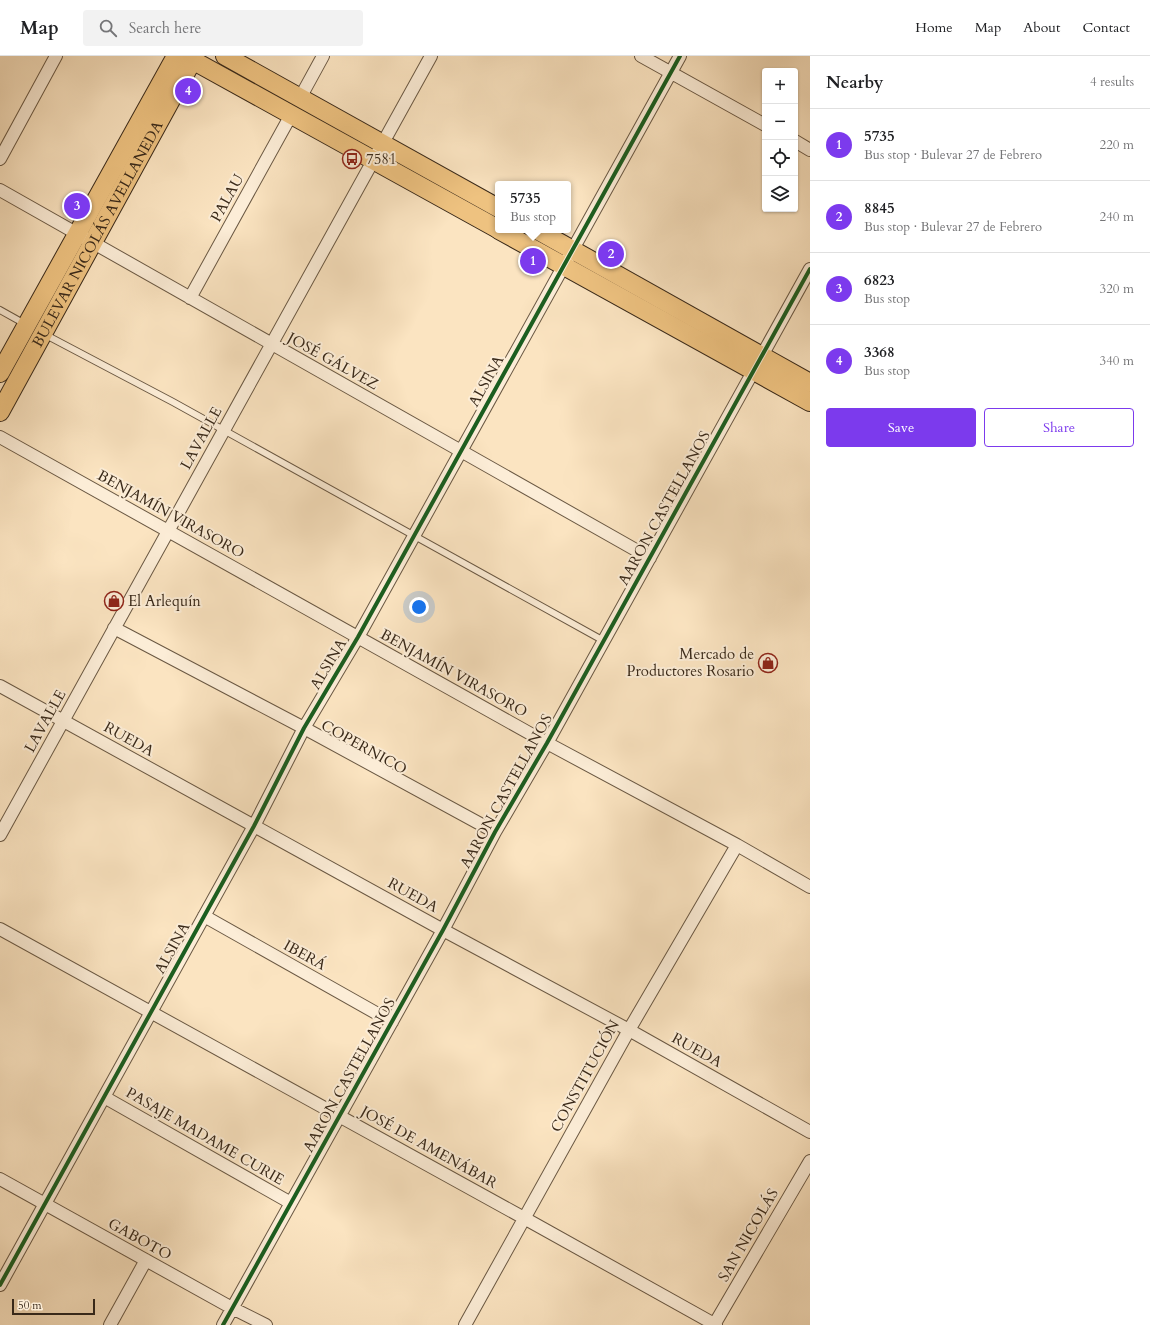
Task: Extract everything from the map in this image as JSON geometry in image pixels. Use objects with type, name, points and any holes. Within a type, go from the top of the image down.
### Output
[{"type":"main road","points":[[225,56],[495,206]]},
{"type":"main road","points":[[187,57],[495,228]]},
{"type":"main road","name":"BULEVAR NICOLÁS AVELLANEDA","points":[[0,412],[77,233],[187,57]]},
{"type":"main road","name":"BULEVAR NICOLÁS AVELLANEDA","points":[[0,373],[35,329],[93,242],[187,57]]},
{"type":"main road","points":[[504,233],[563,266],[758,364],[810,383]]},
{"type":"main road","points":[[543,233],[572,249],[758,364],[810,402]]},
{"type":"street","points":[[0,159],[56,56]]},
{"type":"street","points":[[300,98],[323,56]]},
{"type":"street","name":"LAVALLE","points":[[0,835],[431,56]]},
{"type":"street","points":[[641,56],[762,123]]},
{"type":"street","name":"ALSINA","points":[[0,1285],[254,826],[304,728],[358,637],[680,56]]},
{"type":"street","name":"PALAU","points":[[190,298],[291,115]]},
{"type":"street","points":[[798,143],[810,150]]},
{"type":"street","name":"JOSÉ GÁLVEZ","points":[[0,190],[650,558]]},
{"type":"street","name":"AARON CASTELLANOS","points":[[223,1325],[443,930],[495,832],[547,743],[810,269]]},
{"type":"street","name":"BENJAMÍN VIRASORO","points":[[0,437],[547,743],[737,845],[810,887]]},
{"type":"street","name":"COPERNICO","points":[[114,628],[304,728],[495,832]]},
{"type":"street","name":"RUEDA","points":[[0,686],[443,930],[629,1030],[810,1132]]},
{"type":"street","name":"CONSTITUCIÓN","points":[[465,1325],[629,1030],[737,845]]},
{"type":"street","name":"IBERÁ","points":[[204,916],[392,1022]]},
{"type":"street","name":"JOSÉ DE AMENÁBAR","points":[[0,929],[715,1325]]},
{"type":"street","name":"PASAJE MADAME CURIE","points":[[104,1097],[291,1203]]},
{"type":"street","name":"SAN NICOLÁS","points":[[715,1325],[810,1161]]},
{"type":"street","name":"GABOTO","points":[[0,1179],[232,1308],[266,1325]]},
{"type":"street","points":[[110,1325],[146,1260]]},
{"type":"lane","points":[[0,310],[224,431],[604,641]]},
{"type":"cycle path","points":[[0,1285],[254,826],[304,728],[358,637],[680,56]]},
{"type":"cycle path","points":[[223,1325],[443,930],[495,832],[547,743],[810,269]]},
{"type":"place","name":"3368","points":[[188,91]]},
{"type":"place","name":"7581","points":[[352,159]]},
{"type":"place","name":"6823","points":[[77,206]]},
{"type":"place","name":"8845","points":[[611,254]]},
{"type":"place","name":"5735","points":[[533,261]]},
{"type":"place","name":"El Arlequín","points":[[114,601]]},
{"type":"place","name":"Mercado de Productores Rosario","points":[[768,663]]}]
